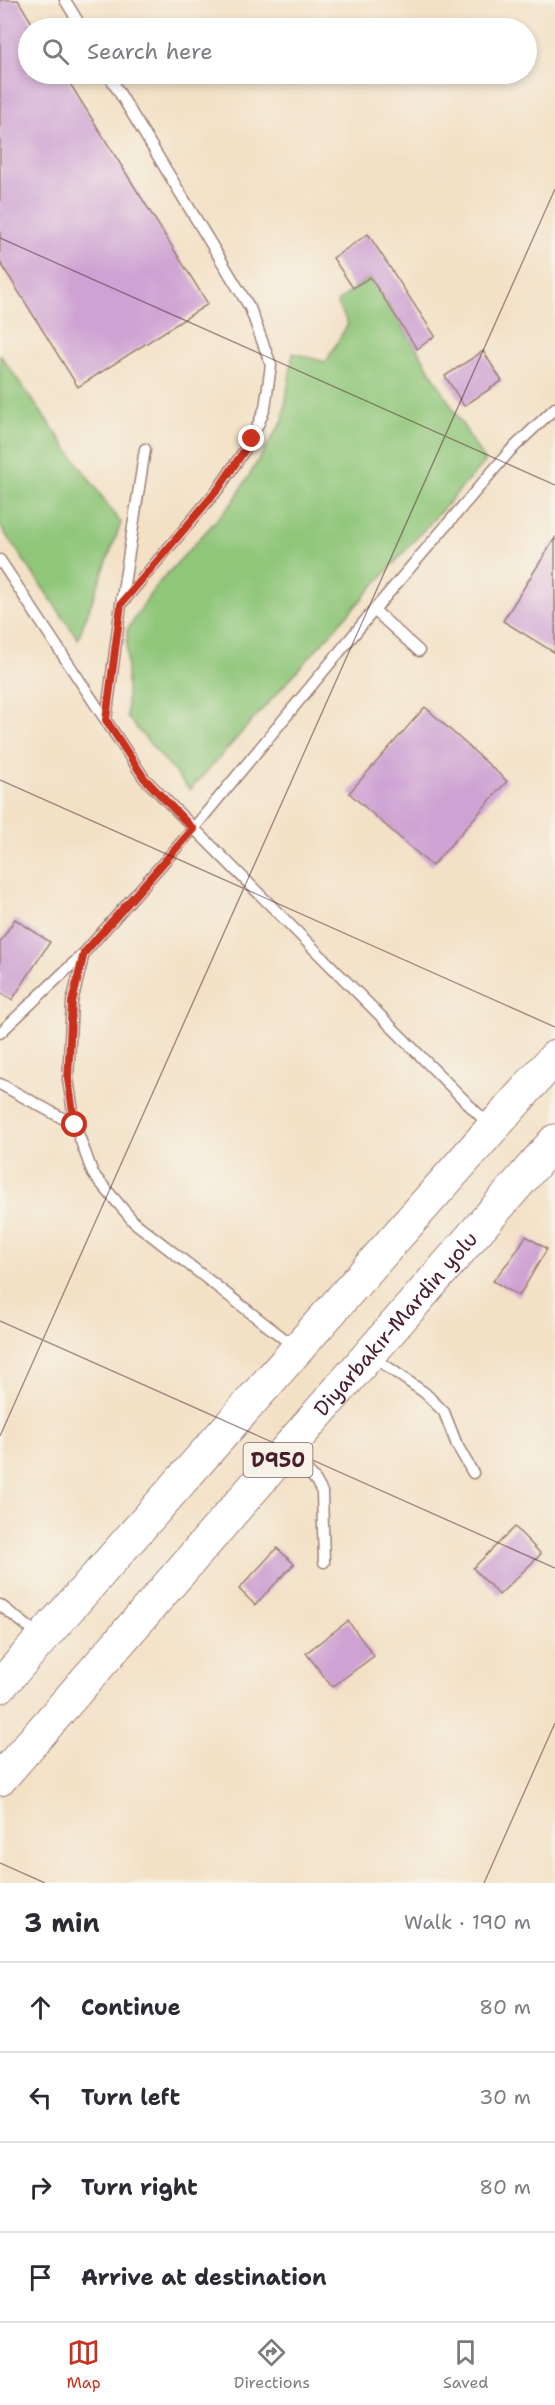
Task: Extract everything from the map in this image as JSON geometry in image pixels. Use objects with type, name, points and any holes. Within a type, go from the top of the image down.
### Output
[{"type":"highway","points":[[0,1686],[555,1057]]},
{"type":"highway","name":"Diyarbakır-Mardin yolu","points":[[0,1779],[553,1146]]},
{"type":"lane","points":[[65,0],[76,18]]},
{"type":"lane","points":[[114,84],[250,308],[271,365],[265,408],[252,439],[219,488],[121,604]]},
{"type":"lane","points":[[0,1033],[84,953],[193,829],[374,610],[509,452],[555,408]]},
{"type":"lane","points":[[106,720],[121,604],[146,449]]},
{"type":"lane","points":[[0,560],[144,778],[493,1128]]},
{"type":"lane","points":[[374,610],[419,651]]},
{"type":"lane","points":[[84,953],[72,1002],[68,1079],[75,1125],[93,1174],[134,1222],[298,1350]]},
{"type":"lane","points":[[0,1084],[75,1125]]},
{"type":"lane","points":[[369,1354],[425,1393],[444,1412],[457,1445],[473,1473]]},
{"type":"lane","points":[[288,1448],[316,1481],[322,1492],[324,1562]]},
{"type":"lane","points":[[0,1605],[42,1637]]},
{"type":"green space","points":[[370,277],[417,349],[485,462],[190,790],[127,717],[127,630],[155,587],[233,502],[283,420],[293,353],[326,362],[348,324],[337,302]]},
{"type":"green space","points":[[0,355],[121,523],[78,639],[0,526]]},
{"type":"building","points":[[0,0],[18,0],[29,18],[18,18],[18,84],[70,84],[208,304],[78,387],[0,262]]},
{"type":"building","points":[[368,234],[435,336],[417,349],[370,277],[353,288],[333,258]]},
{"type":"building","points":[[483,351],[502,381],[464,406],[445,376]]},
{"type":"building","points":[[555,538],[555,653],[503,621]]},
{"type":"building","points":[[425,707],[507,781],[432,866],[349,793]]},
{"type":"building","points":[[15,919],[50,942],[12,1000],[0,992],[0,942]]},
{"type":"building","points":[[526,1236],[547,1249],[519,1296],[493,1281]]},
{"type":"building","points":[[515,1527],[541,1554],[499,1595],[473,1568]]},
{"type":"building","points":[[277,1548],[294,1564],[255,1605],[239,1589]]},
{"type":"building","points":[[348,1621],[374,1656],[332,1687],[306,1653]]},
{"type":"route","points":[[75,1125],[68,1079],[72,1002],[84,953],[193,829],[144,778],[106,720],[121,604],[219,488],[252,439]]}]
